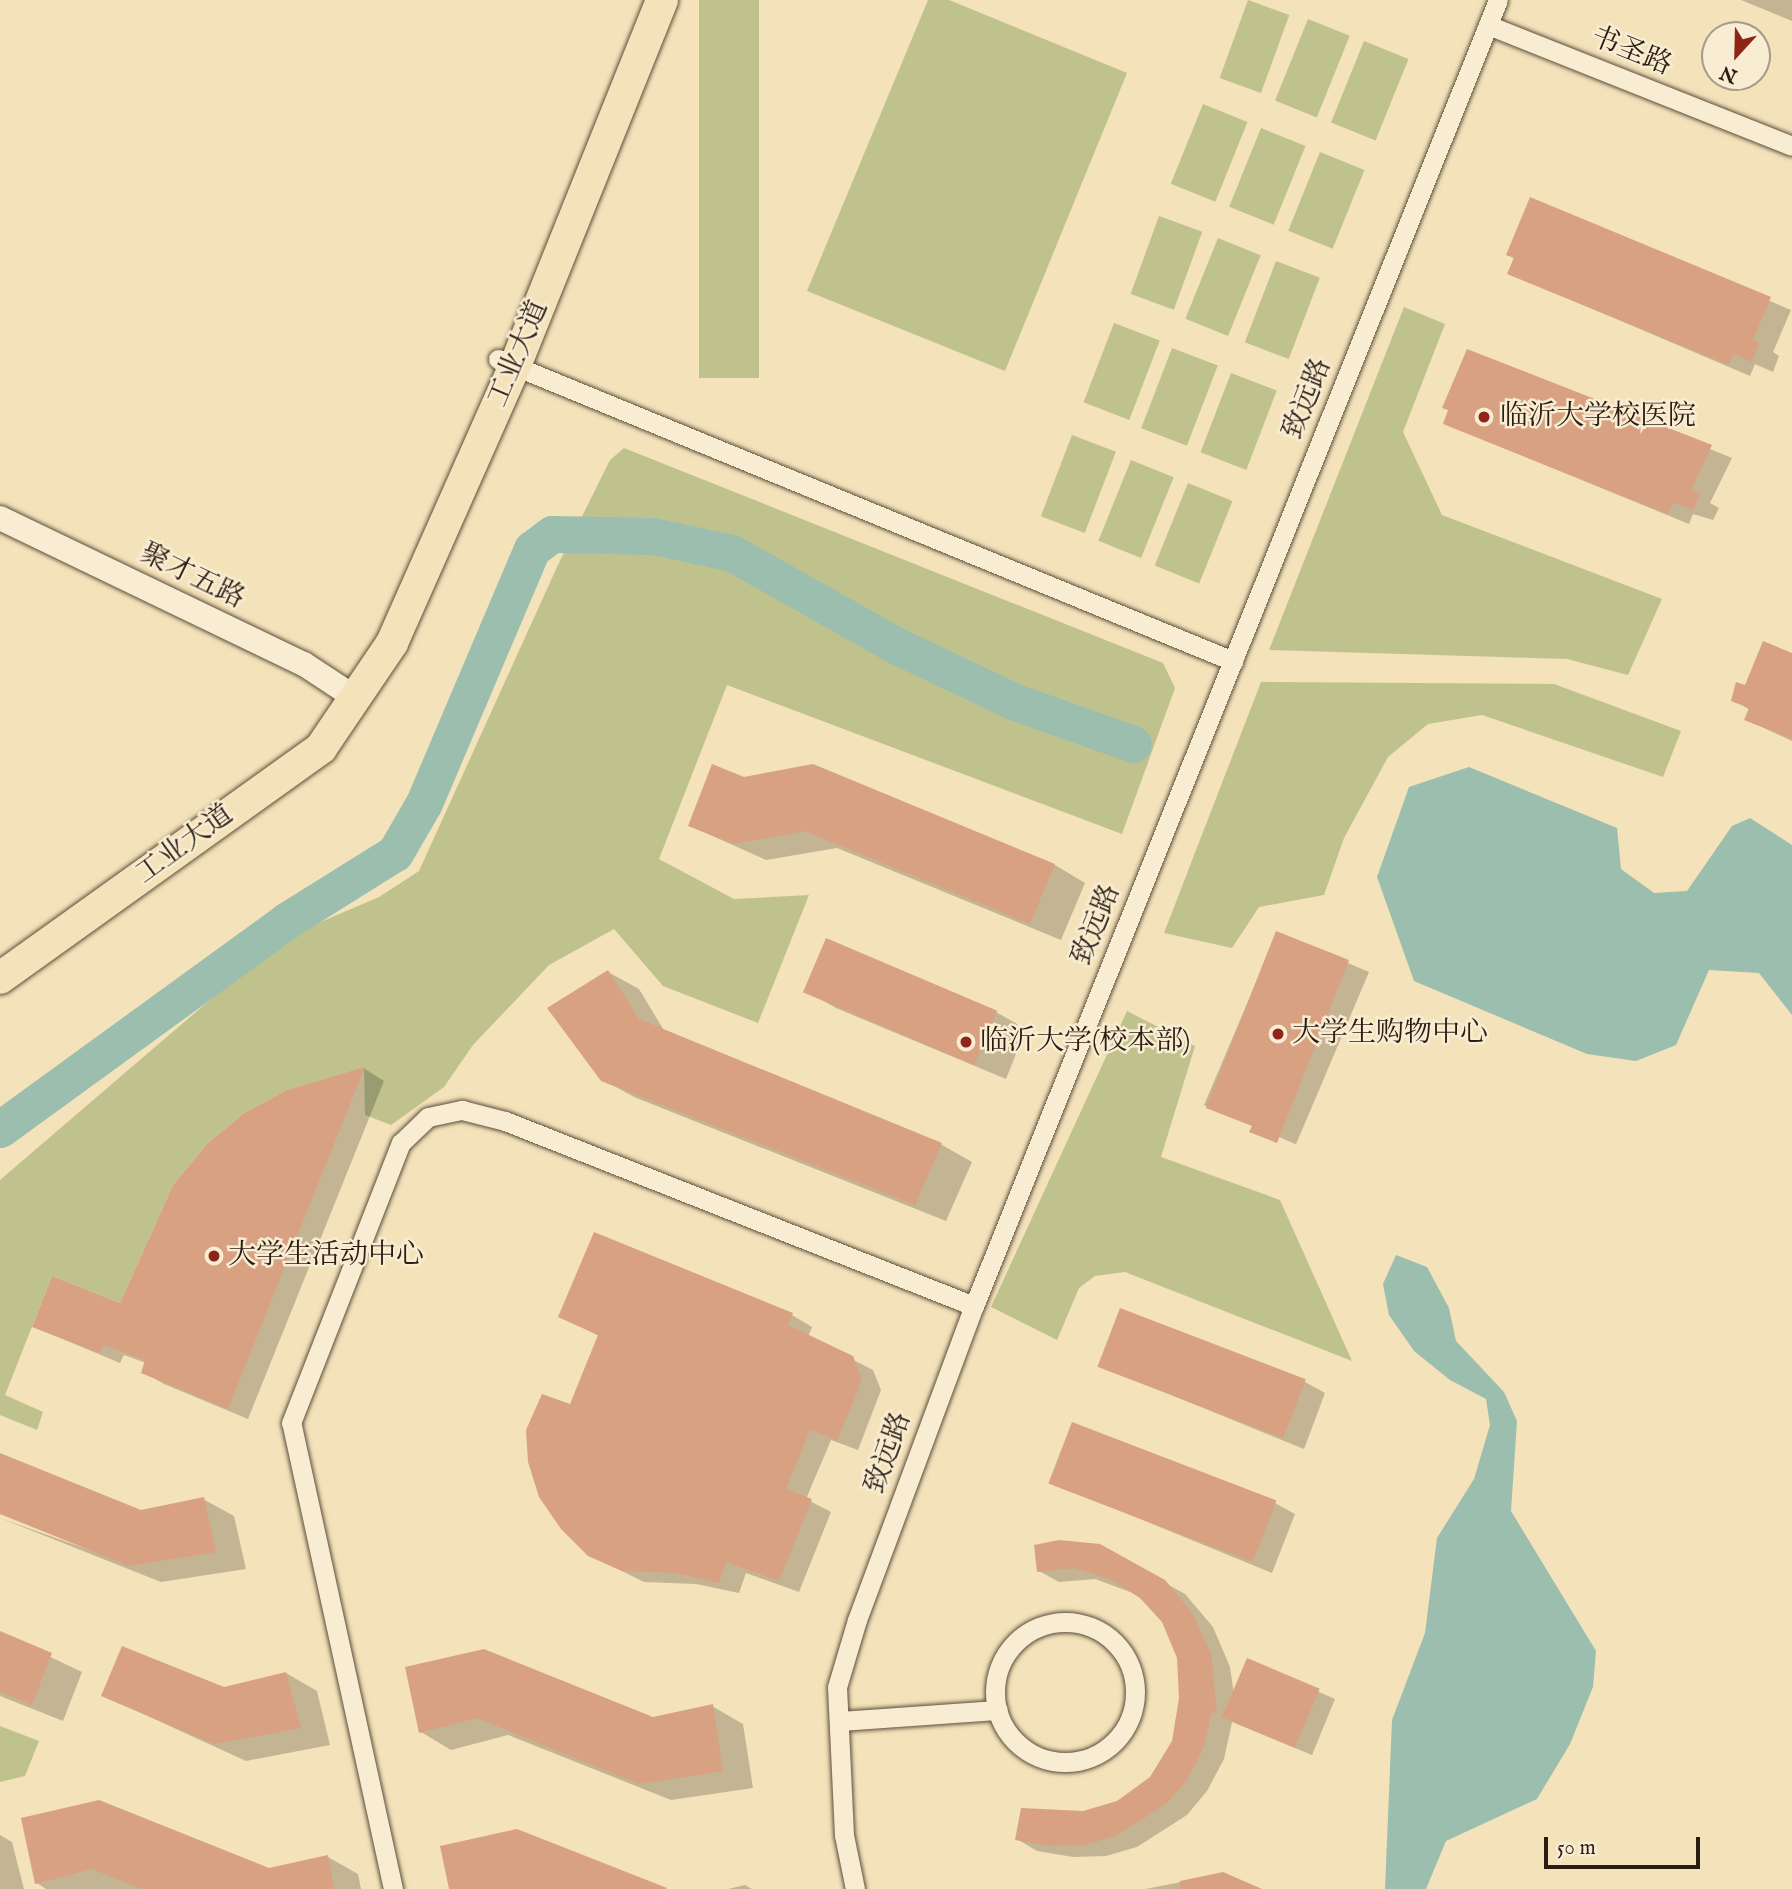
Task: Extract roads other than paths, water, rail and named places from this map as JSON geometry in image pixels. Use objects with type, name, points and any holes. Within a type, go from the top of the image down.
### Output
[{"type":"main road","name":"工业大道","points":[[506,362],[642,0]]},
{"type":"main road","name":"工业大道","points":[[0,978],[321,748],[354,697],[374,636],[506,362],[662,0]]},
{"type":"main road","name":"工业大道","points":[[0,953],[354,697]]},
{"type":"street","name":"致远路","points":[[855,1889],[844,1835],[837,1687],[857,1620],[974,1306],[1498,0]]},
{"type":"street","name":"书圣路","points":[[1488,25],[1792,146]]},
{"type":"street","points":[[506,362],[846,498],[1233,661]]},
{"type":"street","name":"聚才五路","points":[[0,518],[304,664],[354,697]]},
{"type":"street","points":[[393,1889],[291,1423],[401,1143],[428,1117],[450,1112],[463,1110],[505,1121],[974,1306]]},
{"type":"street","points":[[1065,1622],[1085,1625],[1107,1636],[1118,1646],[1133,1675],[1136,1695],[1124,1731],[1090,1758],[1068,1763],[1044,1759],[1010,1737],[998,1710],[996,1676],[1006,1654],[1039,1627],[1065,1622]]},
{"type":"street","points":[[839,1721],[998,1710]]},
{"type":"waterway","points":[[0,1129],[286,921],[395,853],[424,803],[532,549],[552,534],[653,536],[732,553],[895,645],[1015,702],[1133,744]]},
{"type":"place","name":"临沂大学校医院","points":[[1484,417]]},
{"type":"place","name":"大学生购物中心","points":[[1278,1034]]},
{"type":"place","name":"临沂大学(校本部)","points":[[966,1042]]},
{"type":"place","name":"大学生活动中心","points":[[214,1256]]}]
